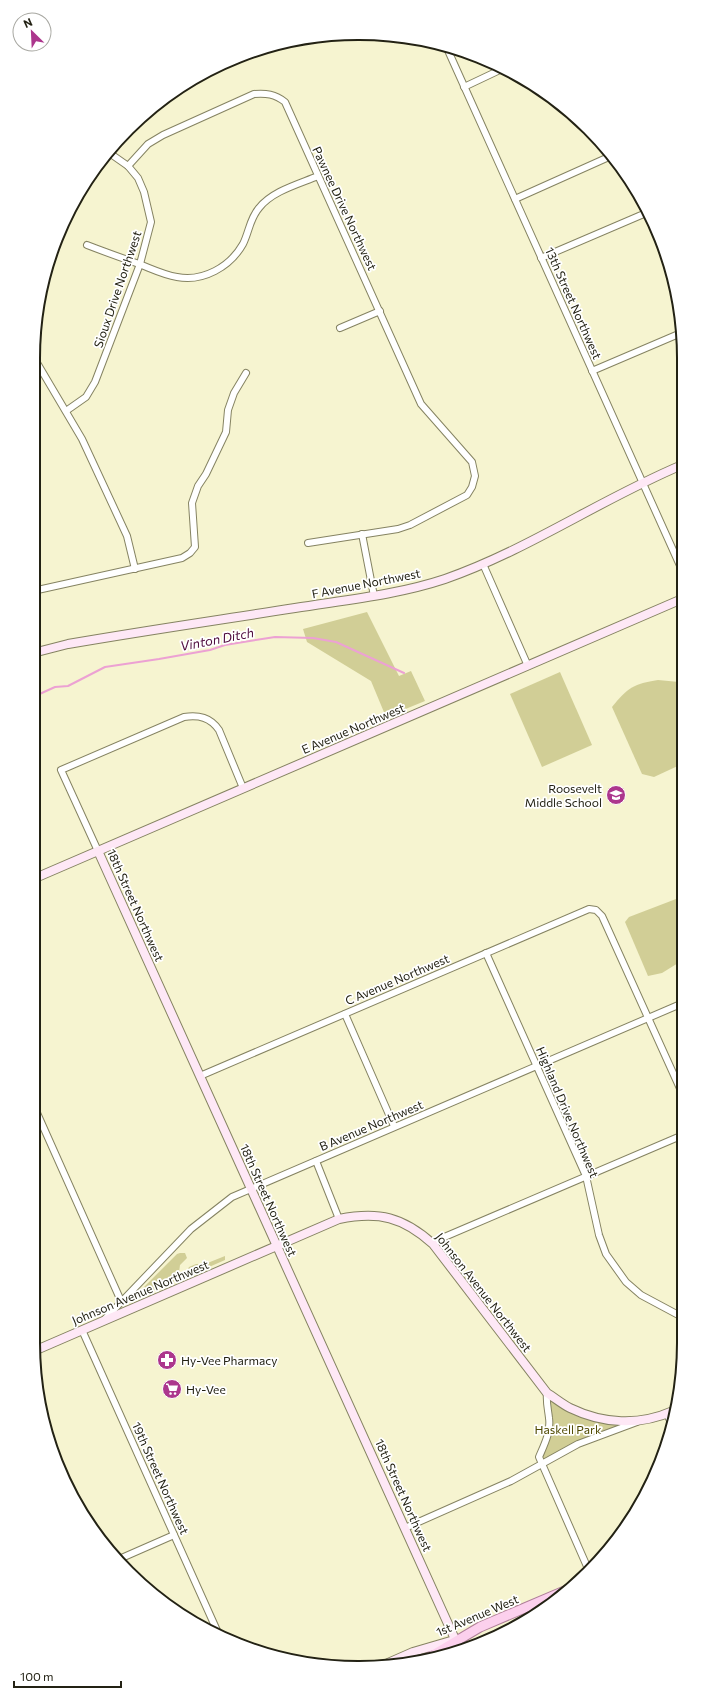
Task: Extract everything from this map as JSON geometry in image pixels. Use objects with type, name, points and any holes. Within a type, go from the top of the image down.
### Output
[{"type":"main road","name":"1st Avenue West","points":[[457,1644],[480,1627],[547,1598]]},
{"type":"street","name":"13th Street Northwest","points":[[449,53],[677,559]]},
{"type":"street","points":[[464,87],[496,72]]},
{"type":"street","name":"Pawnee Drive Northwest","points":[[128,166],[148,144],[163,134],[254,94],[265,93],[278,96],[285,102],[422,404],[472,462],[475,476],[472,487],[467,495],[449,505],[398,529],[362,534]]},
{"type":"street","name":"Sioux Drive Northwest","points":[[66,411],[86,397],[95,382],[140,264],[151,222],[144,192],[138,178],[128,166],[113,156]]},
{"type":"street","points":[[515,199],[606,158]]},
{"type":"street","points":[[87,245],[178,278],[196,278],[218,271],[233,258],[243,243],[250,223],[259,207],[271,197],[318,176]]},
{"type":"street","points":[[541,258],[642,215]]},
{"type":"street","points":[[340,328],[380,310]]},
{"type":"street","points":[[592,371],[676,335]]},
{"type":"street","points":[[40,368],[82,439],[127,536],[135,569]]},
{"type":"street","points":[[40,589],[182,558],[190,554],[195,547],[192,503],[198,486],[206,474],[226,432],[228,410],[234,393],[246,373]]},
{"type":"street","name":"F Avenue Northwest","points":[[40,651],[68,644],[374,596],[444,579],[483,564],[642,482],[677,467]]},
{"type":"street","points":[[308,543],[362,534],[374,596]]},
{"type":"street","points":[[483,564],[528,666]]},
{"type":"street","name":"E Avenue Northwest","points":[[40,875],[677,601]]},
{"type":"street","name":"18th Street Northwest","points":[[243,788],[215,723],[197,715],[184,717],[61,770],[457,1644]]},
{"type":"street","name":"C Avenue Northwest","points":[[200,1076],[589,909],[596,910],[602,916],[648,1018]]},
{"type":"street","name":"Highland Drive Northwest","points":[[486,953],[586,1176],[599,1235],[606,1254],[615,1269],[626,1282],[641,1295],[677,1314]]},
{"type":"street","name":"B Avenue Northwest","points":[[103,1321],[191,1229],[232,1197],[677,1005]]},
{"type":"street","points":[[345,1014],[394,1126]]},
{"type":"street","points":[[648,1018],[677,1082]]},
{"type":"street","points":[[40,1120],[121,1301]]},
{"type":"street","points":[[433,1244],[442,1238],[677,1138]]},
{"type":"street","points":[[316,1161],[339,1219]]},
{"type":"street","name":"Johnson Avenue Northwest","points":[[40,1348],[339,1219],[359,1215],[389,1217],[419,1230],[433,1244],[547,1393],[570,1408],[587,1415],[608,1420],[638,1422],[669,1412]]},
{"type":"street","name":"19th Street Northwest","points":[[82,1330],[216,1627]]},
{"type":"street","points":[[547,1393],[546,1404],[550,1420],[547,1439],[539,1458],[586,1565]]},
{"type":"street","points":[[405,1528],[511,1481],[541,1463],[578,1444],[638,1422]]},
{"type":"street","points":[[123,1557],[174,1535]]},
{"type":"street","name":"1st Avenue West","points":[[399,1658],[413,1652],[457,1644]]},
{"type":"green space","points":[[367,612],[399,676],[411,671],[425,701],[386,717],[371,681],[307,642],[303,629]]},
{"type":"green space","points":[[560,672],[592,745],[542,767],[510,694]]},
{"type":"green space","points":[[658,680],[677,682],[677,766],[654,777],[642,774],[612,707],[627,691],[643,683]]},
{"type":"green space","points":[[677,900],[677,964],[662,973],[648,976],[625,922],[629,917]]},
{"type":"green space","points":[[185,1253],[187,1258],[180,1265],[178,1280],[142,1295],[141,1290],[177,1254]]},
{"type":"green space","points":[[225,1256],[225,1260],[193,1274],[187,1271],[189,1267],[196,1264],[205,1264]]},
{"type":"green space","name":"Haskell Park","points":[[547,1393],[569,1408],[625,1422],[601,1436],[541,1463],[540,1457],[547,1439]]},
{"type":"waterway","name":"Vinton Ditch","points":[[40,694],[55,687],[68,686],[105,667],[159,659],[210,650],[225,645],[275,637],[313,638],[336,642],[404,673]]},
{"type":"place","name":"Roosevelt Middle School","points":[[616,795]]},
{"type":"place","name":"Hy-Vee Pharmacy","points":[[167,1360]]},
{"type":"place","name":"Hy-Vee","points":[[172,1389]]}]
